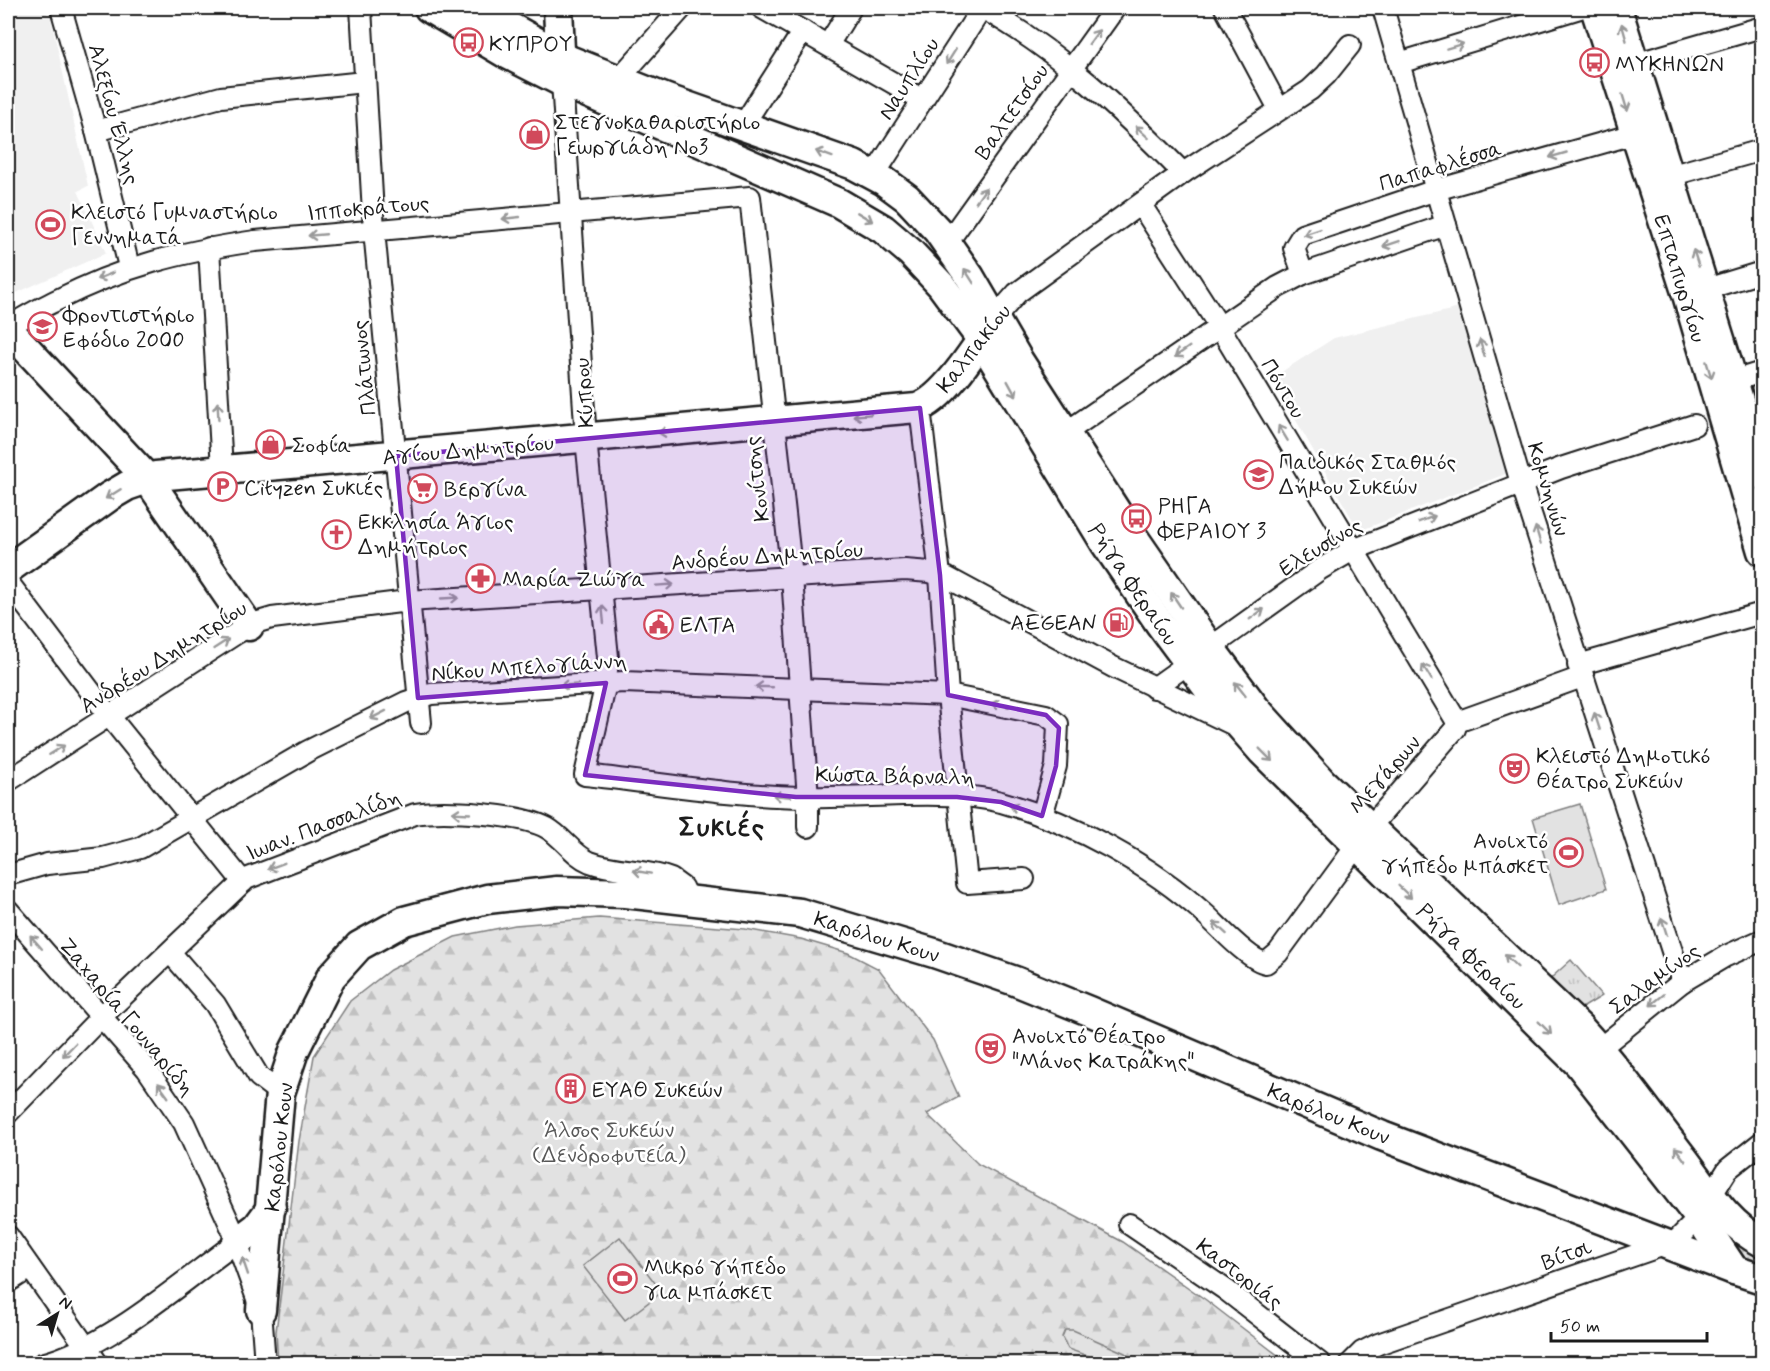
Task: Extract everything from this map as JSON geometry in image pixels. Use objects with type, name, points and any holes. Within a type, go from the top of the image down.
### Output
[{"type":"street","name":"Αλεξίου Έλλης","points":[[61,8],[96,131],[129,267]]},
{"type":"street","name":"Πλάτωνος","points":[[361,8],[374,230],[421,723]]},
{"type":"street","name":"Ρήγα Φεραίου","points":[[429,8],[505,53],[561,69],[617,81],[840,160],[874,175],[907,198],[930,221],[947,243],[988,329],[1089,518],[1199,656],[1279,736],[1364,835]]},
{"type":"street","name":"Ρήγα Φεραίου","points":[[476,8],[561,69],[819,193],[868,219],[910,252],[988,329],[1065,433],[1241,728],[1364,835],[1589,1056],[1704,1205],[1734,1270]]},
{"type":"street","name":"Κύπρου","points":[[558,8],[569,212],[586,439],[608,657],[606,683],[585,775]]},
{"type":"street","points":[[617,81],[682,8]]},
{"type":"street","points":[[762,8],[923,100]]},
{"type":"street","points":[[828,45],[851,8]]},
{"type":"street","points":[[982,8],[1017,27],[1071,68],[1183,173]]},
{"type":"street","name":"Ναυπλίου","points":[[874,175],[982,8]]},
{"type":"street","name":"Βαλτετσίου","points":[[947,243],[1115,8]]},
{"type":"street","points":[[1225,8],[1279,109]]},
{"type":"street","name":"Κομνηνών","points":[[1383,8],[1521,483],[1682,982]]},
{"type":"street","points":[[1399,63],[1580,8]]},
{"type":"street","name":"Επταπυργίου","points":[[1595,8],[1688,298],[1762,550]]},
{"type":"street","name":"Επταπυργίου","points":[[1617,8],[1762,474]]},
{"type":"street","points":[[1634,64],[1762,27]]},
{"type":"street","points":[[742,127],[803,31]]},
{"type":"street","name":"Καλπακίου","points":[[1024,879],[967,883],[948,695],[940,575],[920,408],[942,389],[1017,293],[1183,173],[1318,83],[1350,45]]},
{"type":"street","points":[[96,131],[221,97],[364,82]]},
{"type":"street","name":"Παπαφλέσσα","points":[[1303,274],[1294,248],[1302,235],[1436,190],[1634,134]]},
{"type":"street","points":[[1669,176],[1762,150]]},
{"type":"street","name":"Ιπποκράτους","points":[[8,328],[93,281],[129,267],[209,248],[374,230],[750,197]]},
{"type":"street","name":"Κονίτσης","points":[[750,197],[792,577],[808,798],[808,827]]},
{"type":"street","name":"Πόντου","points":[[1141,205],[1219,326],[1457,722]]},
{"type":"street","points":[[1065,433],[1278,286],[1303,274],[1446,225]]},
{"type":"street","points":[[209,248],[222,469]]},
{"type":"street","points":[[1706,289],[1762,272]]},
{"type":"street","points":[[8,328],[147,478],[249,626]]},
{"type":"street","points":[[1733,381],[1762,372]]},
{"type":"street","name":"Αγίου Δημητρίου","points":[[8,569],[110,496],[147,478],[222,469],[774,423],[920,408]]},
{"type":"street","name":"Ελευσίνος","points":[[1199,656],[1319,570],[1353,550],[1521,483],[1626,445],[1694,425]]},
{"type":"street","name":"Ανδρέου Δημητρίου","points":[[8,781],[249,626],[263,620],[408,601],[910,570],[940,575],[1154,688],[1241,728]]},
{"type":"street","points":[[8,582],[110,717],[243,882]]},
{"type":"street","points":[[1457,722],[1580,671],[1762,613]]},
{"type":"street","points":[[1154,688],[1199,656]]},
{"type":"street","name":"Νίκου Μπελογιάννη","points":[[8,874],[47,864],[123,854],[147,844],[308,751],[418,698],[431,694],[606,683],[800,688],[948,695],[1046,715],[1056,720],[1059,728],[1058,754],[1042,816]]},
{"type":"street","name":"Μεγάρων","points":[[1266,963],[1278,953],[1364,835],[1449,737],[1457,722]]},
{"type":"street","name":"Κώστα Βάρναλη","points":[[585,775],[808,798],[957,796],[1001,802],[1042,816],[1087,836],[1173,887],[1251,956],[1266,963]]},
{"type":"street","name":"Ιωαν. Πασσαλίδη","points":[[8,1113],[100,1017],[243,882],[256,874],[402,818],[435,812],[489,816],[538,824],[593,862],[671,879],[682,887],[688,900]]},
{"type":"street","name":"Καρόλου Κουν","points":[[261,1310],[272,1208],[280,1093],[294,1051],[330,977],[351,952],[386,929],[449,907],[521,894],[588,891],[800,913],[965,963],[1089,1011],[1382,1136],[1734,1270]]},
{"type":"street","name":"Ζαχαρία Γουναρίδη","points":[[8,910],[147,1069],[176,1108],[198,1151],[237,1242],[261,1310],[265,1364]]},
{"type":"street","name":"Σαλαμίνος","points":[[1589,1056],[1682,982],[1726,956],[1762,940]]},
{"type":"street","points":[[170,952],[215,1004],[259,1077],[280,1093]]},
{"type":"street","name":"Βίτσι","points":[[1350,1364],[1362,1352],[1378,1344],[1666,1245],[1683,1235],[1732,1165],[1762,1142]]},
{"type":"street","name":"Ρήγα Φεραίου","points":[[1704,1205],[1762,1242]]},
{"type":"street","points":[[42,1364],[92,1355],[262,1222],[272,1208]]},
{"type":"street","name":"Καστοριάς","points":[[1129,1224],[1216,1284],[1322,1364]]},
{"type":"street","points":[[8,1236],[92,1355]]},
{"type":"street","points":[[8,1282],[30,1268]]},
{"type":"street","points":[[1734,1270],[1762,1279]]},
{"type":"highlighted area","points":[[920,408],[940,575],[948,695],[1046,715],[1059,728],[1056,766],[1042,816],[1001,802],[957,797],[796,797],[585,775],[606,683],[418,698],[396,456]]},
{"type":"shaded area","points":[[21,8],[46,8],[47,15],[50,15],[88,186],[78,191],[106,253],[14,294],[8,294],[8,11]]},
{"type":"shaded area","points":[[1459,308],[1508,473],[1359,531],[1272,378],[1334,338]]},
{"type":"green space","name":"Ανοιχτό γήπεδο μπάσκετ","points":[[1580,804],[1606,889],[1559,905],[1533,818]]},
{"type":"green space","name":"Άλσος Συκεών (Δενδροφυτεία)","points":[[599,918],[745,929],[801,939],[848,953],[879,969],[933,1040],[959,1097],[927,1114],[978,1164],[1123,1242],[1206,1300],[1288,1363],[278,1364],[276,1332],[299,1141],[314,1056],[350,1001],[390,970],[455,937],[515,925]]},
{"type":"green space","points":[[1571,960],[1602,996],[1579,1010],[1551,978]]},
{"type":"green space","points":[[1720,1221],[1762,1254],[1762,1268],[1740,1257]]},
{"type":"green space","name":"Μικρό γήπεδο για μπάσκετ","points":[[620,1237],[662,1292],[625,1320],[583,1266]]},
{"type":"green space","points":[[1065,1330],[1073,1330],[1125,1353],[1129,1357],[1129,1363],[1107,1363],[1068,1349],[1062,1337]]},
{"type":"place","name":"ΚΥΠΡΟΥ","points":[[468,43]]},
{"type":"place","name":"ΜΥΚΗΝΩΝ","points":[[1594,63]]},
{"type":"place","name":"Στεγνοκαθαριστήριο Γεωργιάδη Νο3","points":[[534,134]]},
{"type":"place","name":"Κλειστό Γυμναστήριο Γεννηματά","points":[[50,224]]},
{"type":"place","name":"Φροντιστήριο Εφόδιο 2000","points":[[42,327]]},
{"type":"place","name":"Σοφία","points":[[271,444]]},
{"type":"place","name":"Παιδικός Σταθμός Δήμου Συκεών","points":[[1258,474]]},
{"type":"place","name":"Cityzen Συκιές","points":[[223,487]]},
{"type":"place","name":"Βεργίνα","points":[[423,488]]},
{"type":"place","name":"ΡΗΓΑ ΦΕΡΑΙΟΥ 3","points":[[1137,518]]},
{"type":"place","name":"Εκκλησία Άγιος Δημήτριος","points":[[337,534]]},
{"type":"place","name":"Μαρία Ζιώγα","points":[[481,578]]},
{"type":"place","name":"AEGEAN","points":[[1118,622]]},
{"type":"place","name":"ΕΛΤΑ","points":[[659,624]]},
{"type":"place","name":"Κλειστό Δημοτικό Θέατρο Συκεών","points":[[1515,768]]},
{"type":"place","name":"Ανοιχτό γήπεδο μπάσκετ","points":[[1569,853]]},
{"type":"place","name":"Ανοιχτό Θέατρο \"Μάνος Κατράκης\"","points":[[991,1048]]},
{"type":"place","name":"ΕΥΑΘ Συκεών","points":[[571,1089]]},
{"type":"place","name":"Μικρό γήπεδο για μπάσκετ","points":[[623,1279]]},
{"type":"district","name":"Συκιές","points":[[722,826]]}]
